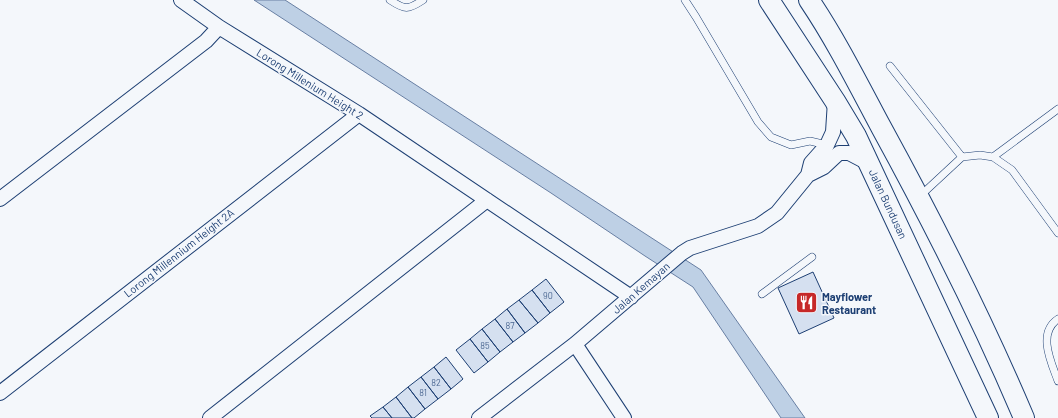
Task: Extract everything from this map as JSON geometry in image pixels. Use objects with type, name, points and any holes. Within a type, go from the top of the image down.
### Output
[{"type":"main road","name":"Jalan Bundusan","points":[[769,0],[856,136],[988,418]]},
{"type":"main road","points":[[809,0],[836,42],[919,197],[965,290],[1024,418]]},
{"type":"street","name":"Lorong Millenium Height 2","points":[[181,0],[219,27],[359,114],[631,297]]},
{"type":"street","points":[[0,199],[206,41],[219,27]]},
{"type":"street","points":[[808,175],[811,163],[827,145],[833,132],[835,101]]},
{"type":"street","name":"Lorong Millennium Height 2A","points":[[0,393],[359,114]]},
{"type":"street","points":[[808,175],[824,167],[839,153],[849,153],[870,164]]},
{"type":"street","name":"Jalan Kemayan","points":[[479,418],[575,344],[682,253],[690,248],[758,226],[777,213],[808,175]]},
{"type":"street","points":[[210,418],[487,200]]},
{"type":"street","points":[[575,344],[624,418]]},
{"type":"lane","points":[[390,0],[401,7],[412,8],[423,0]]},
{"type":"lane","points":[[685,0],[758,122],[770,137],[791,145],[810,141],[827,145]]},
{"type":"lane","points":[[890,66],[962,157]]},
{"type":"lane","points":[[993,157],[1058,109]]},
{"type":"lane","points":[[919,197],[962,157],[980,155],[993,157],[1012,170],[1058,233]]},
{"type":"lane","points":[[762,294],[812,257]]},
{"type":"lane","points":[[1058,319],[1050,329],[1047,338],[1048,353],[1058,381]]},
{"type":"water","points":[[254,0],[285,0],[701,270],[805,418],[781,418],[693,287]]},
{"type":"building","name":"Mayflower Restaurant","points":[[813,272],[834,318],[799,334],[778,288]]},
{"type":"building","points":[[546,279],[564,302],[550,313],[532,290]]},
{"type":"building","points":[[532,290],[550,313],[538,323],[519,300]]},
{"type":"building","points":[[519,300],[538,323],[525,333],[507,309]]},
{"type":"building","points":[[507,309],[525,333],[513,342],[495,319]]},
{"type":"building","points":[[495,319],[513,342],[500,352],[482,329]]},
{"type":"building","points":[[482,329],[500,352],[488,362],[470,339]]},
{"type":"building","points":[[470,339],[488,362],[474,373],[456,350]]},
{"type":"building","points":[[446,357],[463,379],[451,389],[434,367]]},
{"type":"building","points":[[434,367],[451,389],[438,399],[421,377]]},
{"type":"building","points":[[421,377],[438,399],[425,409],[408,387]]},
{"type":"building","points":[[408,387],[425,409],[414,418],[412,418],[396,397]]},
{"type":"building","points":[[396,397],[412,418],[392,418],[383,407]]},
{"type":"building","points":[[383,407],[392,418],[372,418],[370,416]]},
{"type":"place","name":"Mayflower Restaurant","points":[[806,303]]}]
